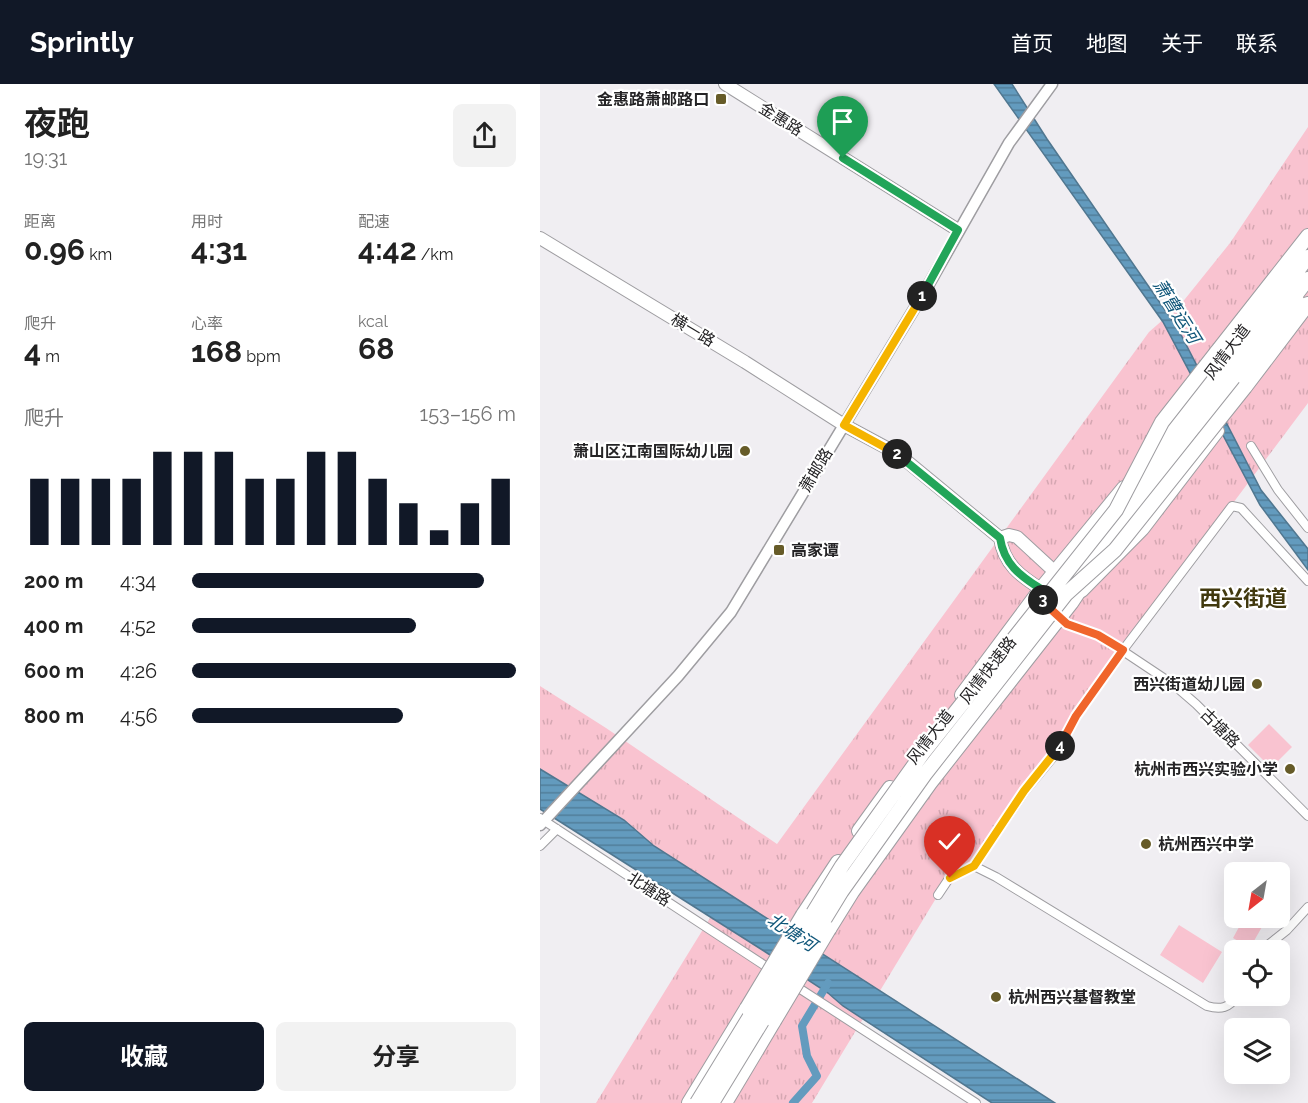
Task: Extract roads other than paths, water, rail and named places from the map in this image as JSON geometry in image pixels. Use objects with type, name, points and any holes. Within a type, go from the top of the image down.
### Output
[{"type":"main road","name":"金惠路","points":[[725,84],[958,230]]},
{"type":"main road","points":[[1116,510],[1162,422],[1218,357],[1308,236]]},
{"type":"main road","name":"横一路","points":[[540,238],[844,425],[898,454],[1000,538]]},
{"type":"main road","name":"风情大道","points":[[689,1103],[803,915],[876,807],[1041,589],[1130,481],[1193,397],[1218,357],[1308,247]]},
{"type":"main road","name":"风情快速路","points":[[697,1103],[842,866],[872,823],[923,753],[1116,510],[1308,257]]},
{"type":"main road","name":"风情快速路","points":[[712,1103],[841,892],[939,756],[1068,599],[1308,279]]},
{"type":"main road","name":"风情大道","points":[[725,1103],[852,892],[930,783],[1058,617],[1068,599],[1121,536],[1308,290]]},
{"type":"main road","points":[[1068,599],[1115,550],[1308,304]]},
{"type":"main road","points":[[1068,599],[1143,529],[1308,314]]},
{"type":"main road","points":[[1041,589],[1019,575],[1008,563],[1002,551],[1000,538],[1009,535],[1017,537],[1055,572]]},
{"type":"street","name":"萧邮路","points":[[541,821],[616,744],[731,612],[925,291],[1014,135],[1052,84]]},
{"type":"street","points":[[1251,446],[1278,490],[1308,528]]},
{"type":"street","points":[[938,895],[950,878],[974,866],[1024,791],[1058,752],[1076,716],[1123,650],[1232,506],[1241,508],[1308,581]]},
{"type":"street","name":"古塘路","points":[[1041,589],[1044,603],[1067,624],[1098,635],[1174,685],[1308,816]]},
{"type":"street","name":"北塘路","points":[[541,821],[557,829],[976,1103]]},
{"type":"street","points":[[540,846],[557,829]]},
{"type":"street","points":[[974,866],[996,877],[1207,1006],[1215,1009],[1228,1006]]},
{"type":"street","points":[[1274,940],[1308,907]]},
{"type":"water","points":[[994,84],[1012,84],[1047,139],[1178,329],[1261,490],[1308,549],[1308,570],[1260,505],[1163,322]]},
{"type":"water","points":[[540,769],[624,820],[654,846],[1055,1103],[992,1103],[843,1006],[828,993],[764,951],[540,809]]},
{"type":"waterway","points":[[793,1103],[817,1076],[807,1056],[802,1026],[828,983]]},
{"type":"place","name":"金惠路萧邮路口","points":[[721,99]]},
{"type":"place","name":"萧山区江南国际幼儿园","points":[[745,451]]},
{"type":"place","name":"高家谭","points":[[779,550]]},
{"type":"place","name":"西兴街道幼儿园","points":[[1257,684]]},
{"type":"place","name":"杭州市西兴实验小学","points":[[1290,769]]},
{"type":"place","name":"杭州西兴中学","points":[[1146,844]]},
{"type":"place","name":"杭州西兴基督教堂","points":[[996,997]]},
{"type":"district","name":"西兴街道","points":[[1243,598]]},
{"type":"water label","name":"萧曹运河","points":[[1177,311]]},
{"type":"water label","name":"北塘河","points":[[792,932]]}]
